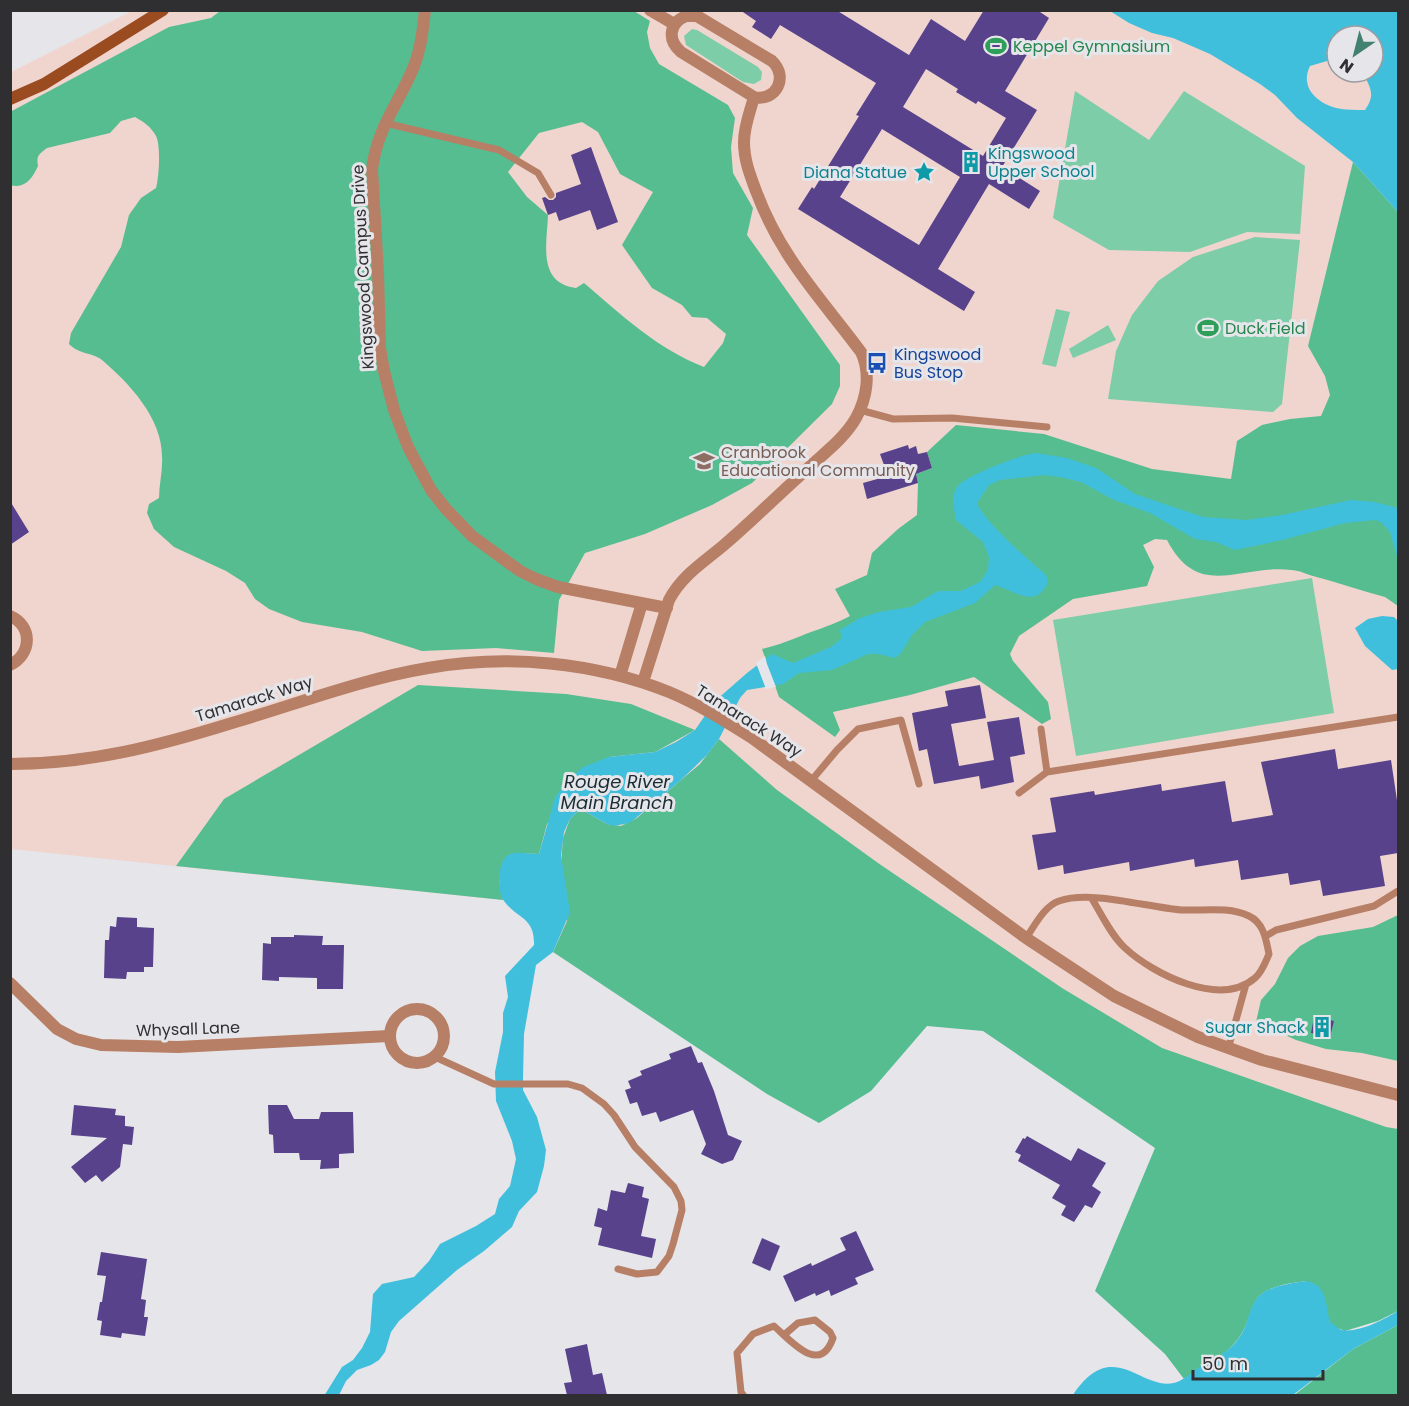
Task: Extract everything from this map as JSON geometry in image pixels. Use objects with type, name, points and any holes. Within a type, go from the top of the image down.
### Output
[{"type":"street","points":[[10,99],[44,84],[163,10]]},
{"type":"street","name":"Kingswood Campus Drive","points":[[425,10],[421,43],[414,65],[377,141],[372,169],[380,348],[394,410],[419,470],[431,490],[458,523],[482,544],[520,571],[558,587],[666,608]]},
{"type":"street","points":[[650,10],[674,24]]},
{"type":"street","points":[[686,16],[697,16],[775,63],[780,77],[777,88],[769,96],[754,97],[675,47],[671,38],[674,24],[686,16]]},
{"type":"street","points":[[643,682],[666,608],[673,593],[685,577],[730,540],[838,440],[850,427],[860,410],[866,393],[867,376],[864,359],[856,345],[787,255],[768,220],[747,165],[745,132],[754,97]]},
{"type":"street","points":[[620,676],[642,603]]},
{"type":"street","points":[[10,616],[22,625],[27,640],[22,656],[10,665]]},
{"type":"street","name":"Tamarack Way","points":[[10,764],[75,760],[136,751],[365,683],[429,668],[474,662],[524,662],[556,664],[620,676],[643,682],[688,701],[752,738],[1026,938],[1114,996],[1168,1024],[1228,1048],[1297,1071],[1398,1095]]},
{"type":"street","name":"Whysall Lane","points":[[10,983],[57,1029],[76,1039],[101,1045],[178,1047],[389,1036]]},
{"type":"street","points":[[409,1010],[426,1010],[440,1021],[443,1028],[443,1046],[435,1057],[425,1063],[416,1064],[408,1062],[394,1052],[389,1036],[391,1027],[401,1014],[409,1010]]},
{"type":"lane","points":[[385,123],[499,150],[538,173],[551,195]]},
{"type":"lane","points":[[860,410],[893,419],[952,418],[1047,427]]},
{"type":"lane","points":[[1019,793],[1047,772],[1398,717]]},
{"type":"lane","points":[[811,781],[858,729],[901,720],[919,784]]},
{"type":"lane","points":[[1041,729],[1047,772]]},
{"type":"lane","points":[[1266,936],[1276,930],[1374,906],[1398,891]]},
{"type":"lane","points":[[1026,938],[1042,915],[1056,902],[1076,897],[1137,903],[1180,910],[1217,909],[1249,916],[1259,924],[1266,936],[1269,954],[1256,977],[1246,984],[1223,990],[1205,989],[1163,974],[1124,947],[1092,899]]},
{"type":"lane","points":[[1228,1048],[1246,984]]},
{"type":"lane","points":[[435,1057],[494,1084],[568,1084],[582,1088],[614,1114],[635,1148],[674,1187],[681,1201],[682,1210],[669,1256],[657,1272],[637,1275],[618,1269]]},
{"type":"lane","points":[[744,1395],[741,1392],[737,1353],[753,1334],[774,1326],[784,1335],[803,1352],[815,1356],[824,1353],[833,1338],[823,1324],[814,1320],[798,1323],[784,1335]]},
{"type":"shaded area","name":"Cranbrook Educational Community","points":[[134,10],[1398,11],[1398,1227],[947,935],[830,1115],[503,900],[11,849],[11,72]]},
{"type":"green space","points":[[220,11],[634,11],[650,21],[647,32],[650,48],[659,64],[728,105],[735,118],[731,147],[733,173],[753,208],[747,235],[840,365],[840,386],[832,404],[752,483],[712,505],[645,534],[585,553],[559,600],[554,653],[496,648],[422,651],[362,632],[302,622],[269,609],[255,599],[245,583],[226,571],[174,547],[154,529],[147,513],[149,504],[159,498],[162,456],[161,442],[156,428],[142,402],[112,369],[98,357],[77,350],[69,344],[71,333],[121,247],[129,215],[141,198],[156,188],[159,147],[156,136],[147,125],[135,117],[121,121],[110,133],[47,148],[39,156],[38,166],[27,182],[20,186],[10,185],[10,112],[169,27],[211,18]],"holes":[[[582,122],[598,132],[620,174],[653,192],[622,245],[652,288],[682,305],[692,317],[707,318],[726,334],[723,343],[704,367],[687,360],[656,341],[584,283],[576,288],[564,285],[555,278],[550,270],[546,249],[548,215],[527,197],[508,172],[539,133]]]},
{"type":"green space","points":[[692,29],[758,67],[762,72],[761,80],[754,84],[743,82],[686,45],[684,36]]},
{"type":"green space","points":[[1075,91],[1149,140],[1184,91],[1305,166],[1300,234],[1247,232],[1190,252],[1109,250],[1053,218]]},
{"type":"green space","points":[[1353,162],[1398,212],[1398,606],[1385,597],[1294,570],[1272,569],[1222,576],[1207,575],[1193,570],[1179,559],[1167,540],[1155,539],[1143,545],[1154,567],[1147,586],[1073,599],[1019,636],[1010,654],[1013,661],[1048,702],[1051,719],[1042,724],[974,677],[910,695],[833,712],[840,730],[835,737],[779,697],[762,649],[850,616],[835,589],[867,575],[872,553],[917,515],[916,474],[932,468],[927,452],[956,425],[1044,434],[1152,469],[1231,479],[1237,441],[1262,425],[1321,416],[1330,395],[1325,376],[1308,346]]},
{"type":"green space","name":"Duck Field","points":[[1255,237],[1300,240],[1282,404],[1273,412],[1108,399],[1116,351],[1132,315],[1158,281],[1193,257]]},
{"type":"green space","points":[[1056,309],[1070,312],[1056,367],[1042,364]]},
{"type":"green space","points":[[1108,325],[1116,340],[1073,358],[1069,349]]},
{"type":"green space","points":[[1312,578],[1334,713],[1076,756],[1053,620]]},
{"type":"green space","points":[[418,685],[566,694],[631,704],[695,730],[655,752],[609,757],[547,824],[539,854],[516,853],[499,881],[503,900],[176,866],[224,799]]},
{"type":"green space","points":[[719,739],[777,790],[878,863],[1062,988],[1162,1048],[1386,1127],[1398,1129],[1398,1311],[1378,1321],[1345,1331],[1332,1326],[1306,1281],[1275,1287],[1257,1299],[1238,1340],[1217,1359],[1184,1379],[1165,1354],[1095,1291],[1155,1148],[983,1031],[927,1026],[871,1091],[819,1123],[767,1094],[553,952],[567,921],[561,865],[563,838],[570,819],[577,812],[586,812],[607,824],[621,826],[637,818],[700,764]]},
{"type":"green space","points":[[1398,915],[1398,1061],[1362,1053],[1326,1049],[1296,1040],[1256,1022],[1261,1000],[1275,984],[1288,958],[1300,946],[1318,936],[1373,927]]},
{"type":"green space","points":[[1398,1325],[1398,1395],[1293,1396],[1353,1349]]},
{"type":"water","points":[[1110,11],[1398,11],[1398,212],[1353,162],[1297,118],[1275,95],[1260,84],[1210,54],[1173,38],[1152,33],[1129,23]]},
{"type":"water","name":"Rouge River Main Branch","points":[[1036,453],[1067,458],[1096,468],[1135,494],[1203,517],[1246,520],[1282,515],[1351,500],[1374,502],[1398,508],[1398,560],[1390,532],[1381,522],[1375,520],[1345,523],[1235,550],[1216,542],[1195,539],[1150,513],[1114,500],[1081,482],[1044,475],[1000,480],[989,485],[977,503],[981,511],[997,530],[1046,575],[1048,583],[1042,591],[1030,597],[995,585],[975,603],[925,622],[895,658],[868,654],[832,670],[799,673],[783,684],[747,690],[740,698],[719,739],[707,755],[636,818],[629,823],[614,826],[586,812],[577,812],[570,819],[564,832],[561,856],[570,912],[553,952],[536,965],[524,1034],[523,1090],[537,1117],[546,1150],[537,1192],[519,1211],[512,1227],[457,1270],[399,1321],[391,1332],[385,1352],[379,1360],[357,1370],[346,1381],[339,1395],[324,1396],[342,1367],[353,1360],[362,1348],[370,1332],[373,1294],[382,1284],[414,1277],[429,1261],[440,1244],[495,1214],[499,1199],[510,1186],[516,1159],[512,1141],[496,1101],[495,1072],[503,1032],[503,1013],[508,997],[505,976],[534,945],[534,936],[532,929],[524,919],[509,907],[502,897],[499,878],[501,865],[507,856],[514,853],[539,854],[555,798],[565,783],[583,767],[609,757],[655,752],[676,742],[695,730],[715,701],[772,654],[793,663],[831,647],[842,638],[840,630],[860,618],[879,612],[911,607],[938,591],[961,591],[980,582],[988,570],[989,557],[983,542],[956,520],[953,503],[955,491],[962,482],[970,477],[1007,461]]},
{"type":"water","points":[[1382,616],[1394,617],[1398,621],[1398,669],[1392,670],[1365,646],[1355,628],[1368,619]]},
{"type":"water","points":[[1306,1281],[1313,1283],[1322,1291],[1330,1322],[1341,1330],[1363,1328],[1398,1311],[1398,1325],[1353,1349],[1293,1395],[1073,1395],[1089,1377],[1103,1368],[1117,1367],[1156,1382],[1169,1384],[1183,1379],[1236,1342],[1245,1328],[1253,1305],[1262,1294],[1276,1287]]},
{"type":"pier","points":[[765,656],[776,687],[766,689],[756,663]]},
{"type":"building","name":"Kingswood Upper School","points":[[740,10],[836,10],[909,55],[931,19],[965,41],[984,10],[1037,10],[1049,18],[1005,91],[1037,110],[1002,167],[1040,191],[1029,209],[989,184],[938,269],[975,292],[964,311],[798,209],[812,187],[814,189],[859,116],[856,115],[876,83],[780,25],[771,39],[752,27],[756,21]],"holes":[[[926,69],[958,89],[956,92],[976,104],[978,101],[1006,118],[983,156],[903,107]],[[882,129],[960,177],[919,245],[840,197]]]},
{"type":"building","points":[[591,147],[618,222],[597,230],[590,210],[559,221],[556,212],[548,215],[542,198],[553,200],[556,193],[581,184],[571,155]]},
{"type":"building","points":[[908,445],[909,449],[916,446],[918,454],[927,452],[932,468],[916,474],[918,483],[867,499],[863,483],[888,476],[880,454]]},
{"type":"building","points":[[10,501],[29,532],[10,545]]},
{"type":"building","points":[[980,685],[986,718],[951,724],[959,766],[994,760],[987,722],[1019,717],[1025,754],[1010,757],[1014,782],[981,789],[979,776],[934,784],[927,749],[919,751],[912,713],[948,706],[945,691]]},
{"type":"building","points":[[1335,749],[1338,769],[1391,760],[1398,807],[1398,853],[1380,856],[1385,886],[1323,896],[1320,880],[1290,885],[1288,873],[1241,880],[1238,860],[1195,867],[1194,859],[1130,871],[1129,862],[1064,874],[1063,865],[1038,870],[1032,835],[1056,832],[1050,798],[1094,791],[1095,795],[1161,784],[1162,791],[1225,781],[1232,822],[1273,815],[1261,762]]},
{"type":"building","points":[[117,917],[137,918],[137,927],[154,928],[153,967],[144,967],[144,972],[127,972],[126,979],[104,978],[105,940],[109,940],[110,926],[116,927]]},
{"type":"building","points":[[294,935],[323,936],[322,945],[344,945],[343,989],[317,989],[317,978],[279,977],[279,981],[262,980],[263,943],[271,944],[271,937],[294,937]]},
{"type":"building","name":"Sugar Shack","points":[[1314,1017],[1334,1021],[1330,1037],[1311,1033]]},
{"type":"building","points":[[691,1046],[698,1063],[702,1062],[728,1135],[742,1141],[733,1160],[722,1164],[701,1154],[706,1144],[693,1110],[660,1122],[656,1112],[642,1116],[637,1102],[630,1104],[625,1090],[631,1088],[628,1081],[642,1075],[640,1071],[671,1059],[669,1054]]},
{"type":"building","points":[[74,1105],[116,1109],[115,1115],[125,1116],[125,1126],[134,1127],[132,1145],[123,1144],[120,1167],[102,1182],[96,1175],[85,1183],[71,1167],[107,1138],[71,1135]]},
{"type":"building","points":[[268,1105],[287,1105],[294,1119],[319,1119],[321,1112],[353,1112],[354,1153],[339,1154],[339,1168],[320,1169],[321,1160],[300,1160],[299,1153],[274,1153],[273,1135],[269,1134]]},
{"type":"building","points":[[1027,1136],[1071,1161],[1078,1148],[1106,1163],[1092,1186],[1101,1192],[1092,1208],[1085,1205],[1074,1222],[1061,1215],[1066,1206],[1052,1198],[1060,1185],[1018,1161],[1021,1155],[1015,1152],[1023,1138]]},
{"type":"building","points":[[628,1183],[644,1187],[642,1197],[649,1199],[641,1236],[656,1239],[652,1258],[598,1245],[602,1228],[594,1226],[598,1208],[607,1211],[611,1190],[625,1193]]},
{"type":"building","points":[[856,1231],[874,1270],[855,1278],[858,1284],[831,1296],[829,1290],[816,1296],[815,1293],[795,1302],[783,1276],[811,1263],[812,1266],[846,1250],[840,1238]]},
{"type":"building","points":[[762,1238],[780,1246],[770,1271],[752,1263]]},
{"type":"building","points":[[101,1252],[147,1259],[141,1299],[146,1300],[144,1317],[148,1317],[145,1336],[122,1333],[121,1338],[100,1335],[102,1321],[97,1320],[106,1276],[97,1275]]},
{"type":"building","points":[[587,1344],[593,1375],[602,1373],[607,1395],[567,1395],[564,1383],[572,1382],[565,1349]]},
{"type":"place","name":"Keppel Gymnasium","points":[[996,46]]},
{"type":"place","name":"Kingswood Upper School","points":[[971,162]]},
{"type":"place","name":"Diana Statue","points":[[924,172]]},
{"type":"place","name":"Duck Field","points":[[1208,328]]},
{"type":"place","name":"Kingswood Bus Stop","points":[[877,363]]},
{"type":"place","name":"Cranbrook Educational Community","points":[[704,461]]},
{"type":"place","name":"Sugar Shack","points":[[1322,1027]]}]
